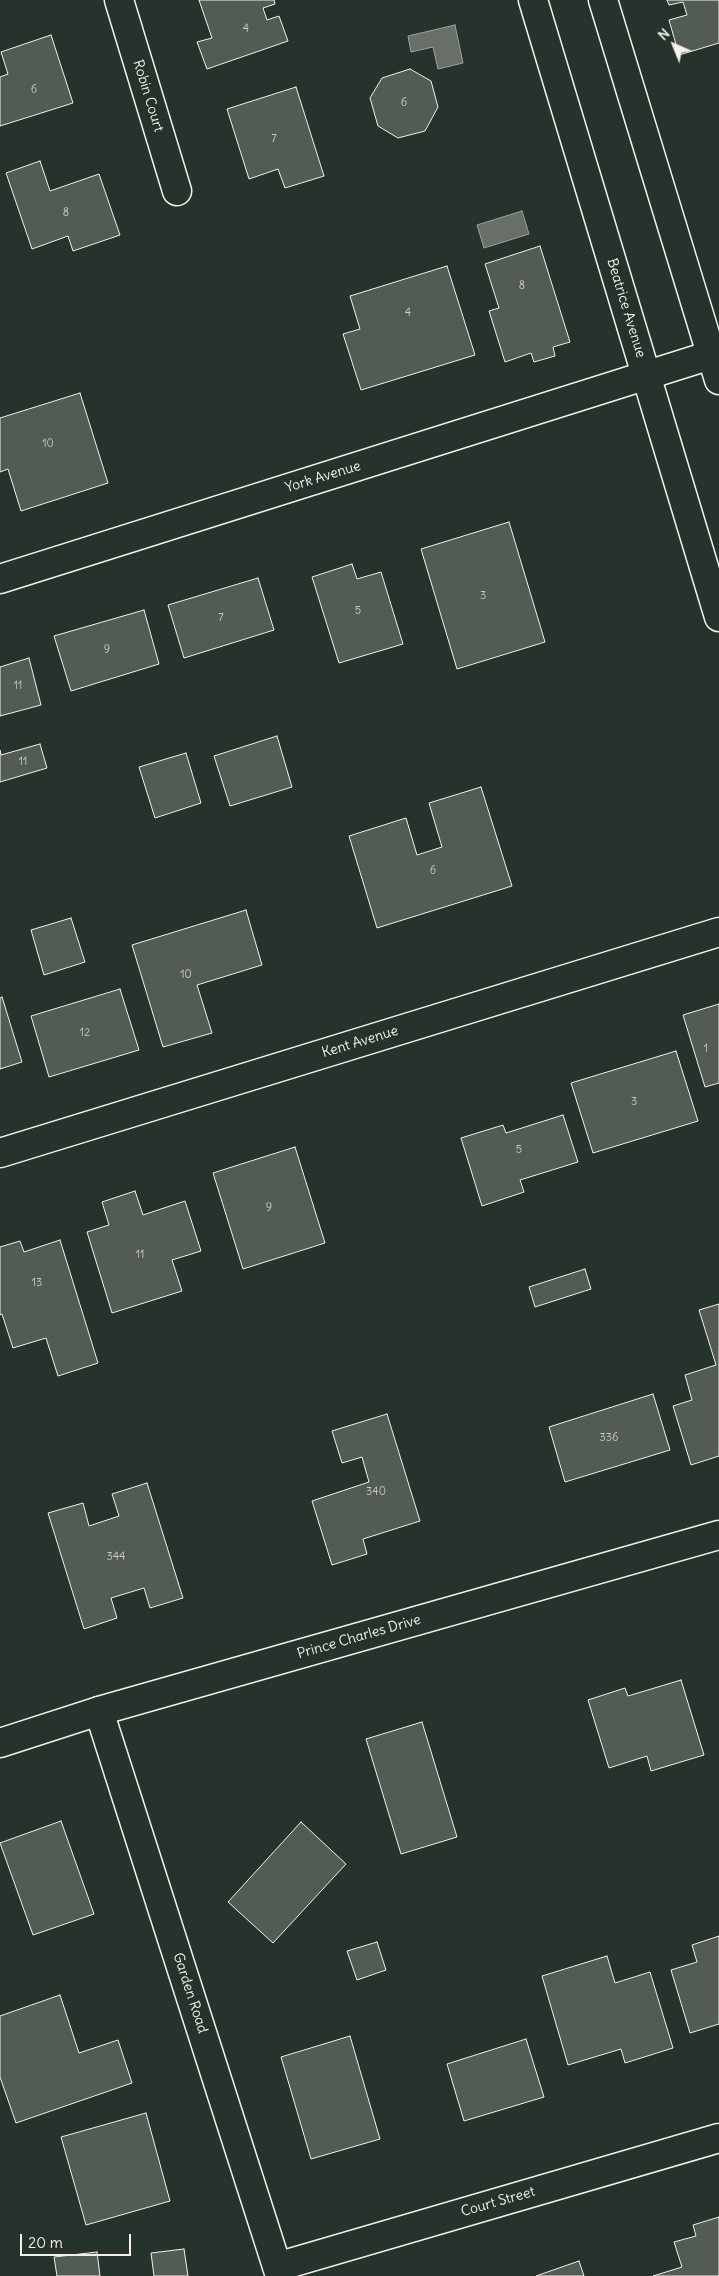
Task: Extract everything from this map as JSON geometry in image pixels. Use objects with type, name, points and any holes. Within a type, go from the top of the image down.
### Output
[{"type":"main road","name":"Robin Court","points":[[119,0],[177,191]]},
{"type":"main road","name":"Beatrice Avenue","points":[[533,0],[719,616]]},
{"type":"main road","points":[[603,0],[715,367]]},
{"type":"main road","name":"York Avenue","points":[[0,579],[646,376],[715,367]]},
{"type":"main road","name":"Kent Avenue","points":[[0,1153],[719,932]]},
{"type":"main road","name":"Prince Charles Drive","points":[[0,1743],[99,1711],[719,1535]]},
{"type":"main road","name":"Garden Road","points":[[99,1711],[279,2271]]},
{"type":"main road","name":"Court Street","points":[[279,2271],[719,2138]]},
{"type":"shaded area","points":[[455,25],[463,63],[438,69],[433,47],[411,52],[408,36]]},
{"type":"shaded area","points":[[522,211],[529,234],[484,248],[477,225]]},
{"type":"building","points":[[199,0],[274,0],[275,4],[263,8],[267,20],[279,16],[288,41],[207,69],[197,42],[212,38]]},
{"type":"building","points":[[667,0],[719,0],[719,43],[679,55],[669,20],[687,15],[683,2],[669,5]]},
{"type":"building","points":[[51,35],[73,103],[0,126],[0,77],[8,74],[1,52]]},
{"type":"building","points":[[410,69],[431,81],[438,107],[425,131],[398,138],[378,126],[370,98],[382,78]]},
{"type":"building","points":[[296,87],[324,176],[285,188],[278,169],[249,179],[227,109]]},
{"type":"building","points":[[40,161],[50,191],[99,174],[120,235],[73,251],[68,236],[32,249],[6,173]]},
{"type":"building","points":[[540,246],[570,342],[553,347],[555,356],[534,362],[531,353],[505,362],[489,311],[499,308],[485,264]]},
{"type":"building","points":[[447,266],[475,355],[361,390],[343,334],[360,329],[350,296]]},
{"type":"building","points":[[80,393],[108,483],[21,511],[8,469],[0,472],[0,418]]},
{"type":"building","points":[[509,522],[545,642],[457,669],[421,549]]},
{"type":"building","points":[[352,564],[357,579],[381,572],[403,644],[339,663],[312,577]]},
{"type":"building","points":[[258,578],[274,630],[184,658],[168,605]]},
{"type":"building","points":[[144,610],[159,664],[71,691],[54,636]]},
{"type":"building","points":[[29,658],[41,705],[0,716],[0,667]]},
{"type":"building","points":[[277,736],[292,787],[230,806],[214,756]]},
{"type":"building","points":[[40,744],[47,768],[0,782],[0,750],[1,755]]},
{"type":"building","points":[[186,753],[201,803],[155,818],[139,767]]},
{"type":"building","points":[[481,787],[512,886],[377,928],[349,836],[406,818],[417,855],[442,847],[429,803]]},
{"type":"building","points":[[246,910],[262,965],[197,985],[212,1033],[163,1047],[132,945]]},
{"type":"building","points":[[71,918],[85,962],[44,975],[31,930]]},
{"type":"building","points":[[120,989],[139,1050],[49,1077],[31,1016]]},
{"type":"building","points":[[2,997],[22,1062],[0,1069],[0,998]]},
{"type":"building","points":[[719,1004],[719,1083],[705,1087],[683,1015]]},
{"type":"building","points":[[676,1051],[698,1121],[593,1153],[571,1083]]},
{"type":"building","points":[[563,1115],[578,1162],[520,1180],[524,1192],[482,1206],[461,1138],[503,1125],[506,1133]]},
{"type":"building","points":[[295,1147],[325,1243],[243,1269],[213,1173]]},
{"type":"building","points":[[135,1191],[143,1215],[185,1201],[201,1251],[172,1260],[182,1291],[112,1313],[87,1232],[109,1225],[102,1202]]},
{"type":"building","points":[[60,1240],[98,1363],[58,1376],[46,1338],[13,1348],[2,1314],[0,1315],[0,1247],[20,1241],[24,1252]]},
{"type":"building","points":[[585,1269],[591,1289],[535,1307],[529,1287]]},
{"type":"building","points":[[719,1304],[719,1456],[691,1465],[673,1406],[692,1400],[685,1375],[716,1365],[699,1310]]},
{"type":"building","points":[[653,1394],[670,1450],[565,1482],[549,1427]]},
{"type":"building","points":[[387,1414],[420,1521],[363,1539],[367,1554],[332,1565],[312,1501],[369,1482],[362,1457],[342,1463],[332,1431]]},
{"type":"building","points":[[147,1483],[183,1598],[150,1608],[144,1588],[111,1598],[117,1618],[84,1629],[48,1513],[83,1503],[89,1526],[119,1516],[112,1494]]},
{"type":"building","points":[[681,1680],[704,1755],[651,1771],[647,1756],[609,1768],[588,1700],[625,1688],[628,1696]]},
{"type":"building","points":[[422,1722],[457,1837],[401,1854],[366,1739]]},
{"type":"building","points":[[61,1821],[94,1914],[33,1935],[0,1843]]},
{"type":"building","points":[[301,1822],[346,1864],[273,1943],[228,1902]]},
{"type":"building","points":[[719,1936],[719,2024],[690,2033],[671,1970],[697,1962],[692,1945]]},
{"type":"building","points":[[377,1942],[386,1970],[357,1980],[347,1951]]},
{"type":"building","points":[[607,1956],[615,1983],[650,1972],[673,2048],[625,2063],[621,2049],[568,2065],[542,1976]]},
{"type":"building","points":[[60,1995],[79,2053],[118,2040],[132,2083],[16,2123],[0,2077],[0,2016]]},
{"type":"building","points":[[350,2036],[380,2139],[311,2159],[281,2057]]},
{"type":"building","points":[[526,2039],[544,2097],[464,2121],[447,2064]]},
{"type":"building","points":[[146,2113],[170,2201],[86,2225],[61,2137]]},
{"type":"building","points":[[719,2217],[719,2276],[653,2276],[682,2267],[674,2242],[696,2236],[693,2225]]},
{"type":"building","points":[[184,2249],[188,2276],[154,2276],[151,2253]]},
{"type":"building","points":[[97,2252],[100,2276],[57,2276],[54,2257]]},
{"type":"building","points":[[579,2261],[584,2276],[536,2276]]}]
